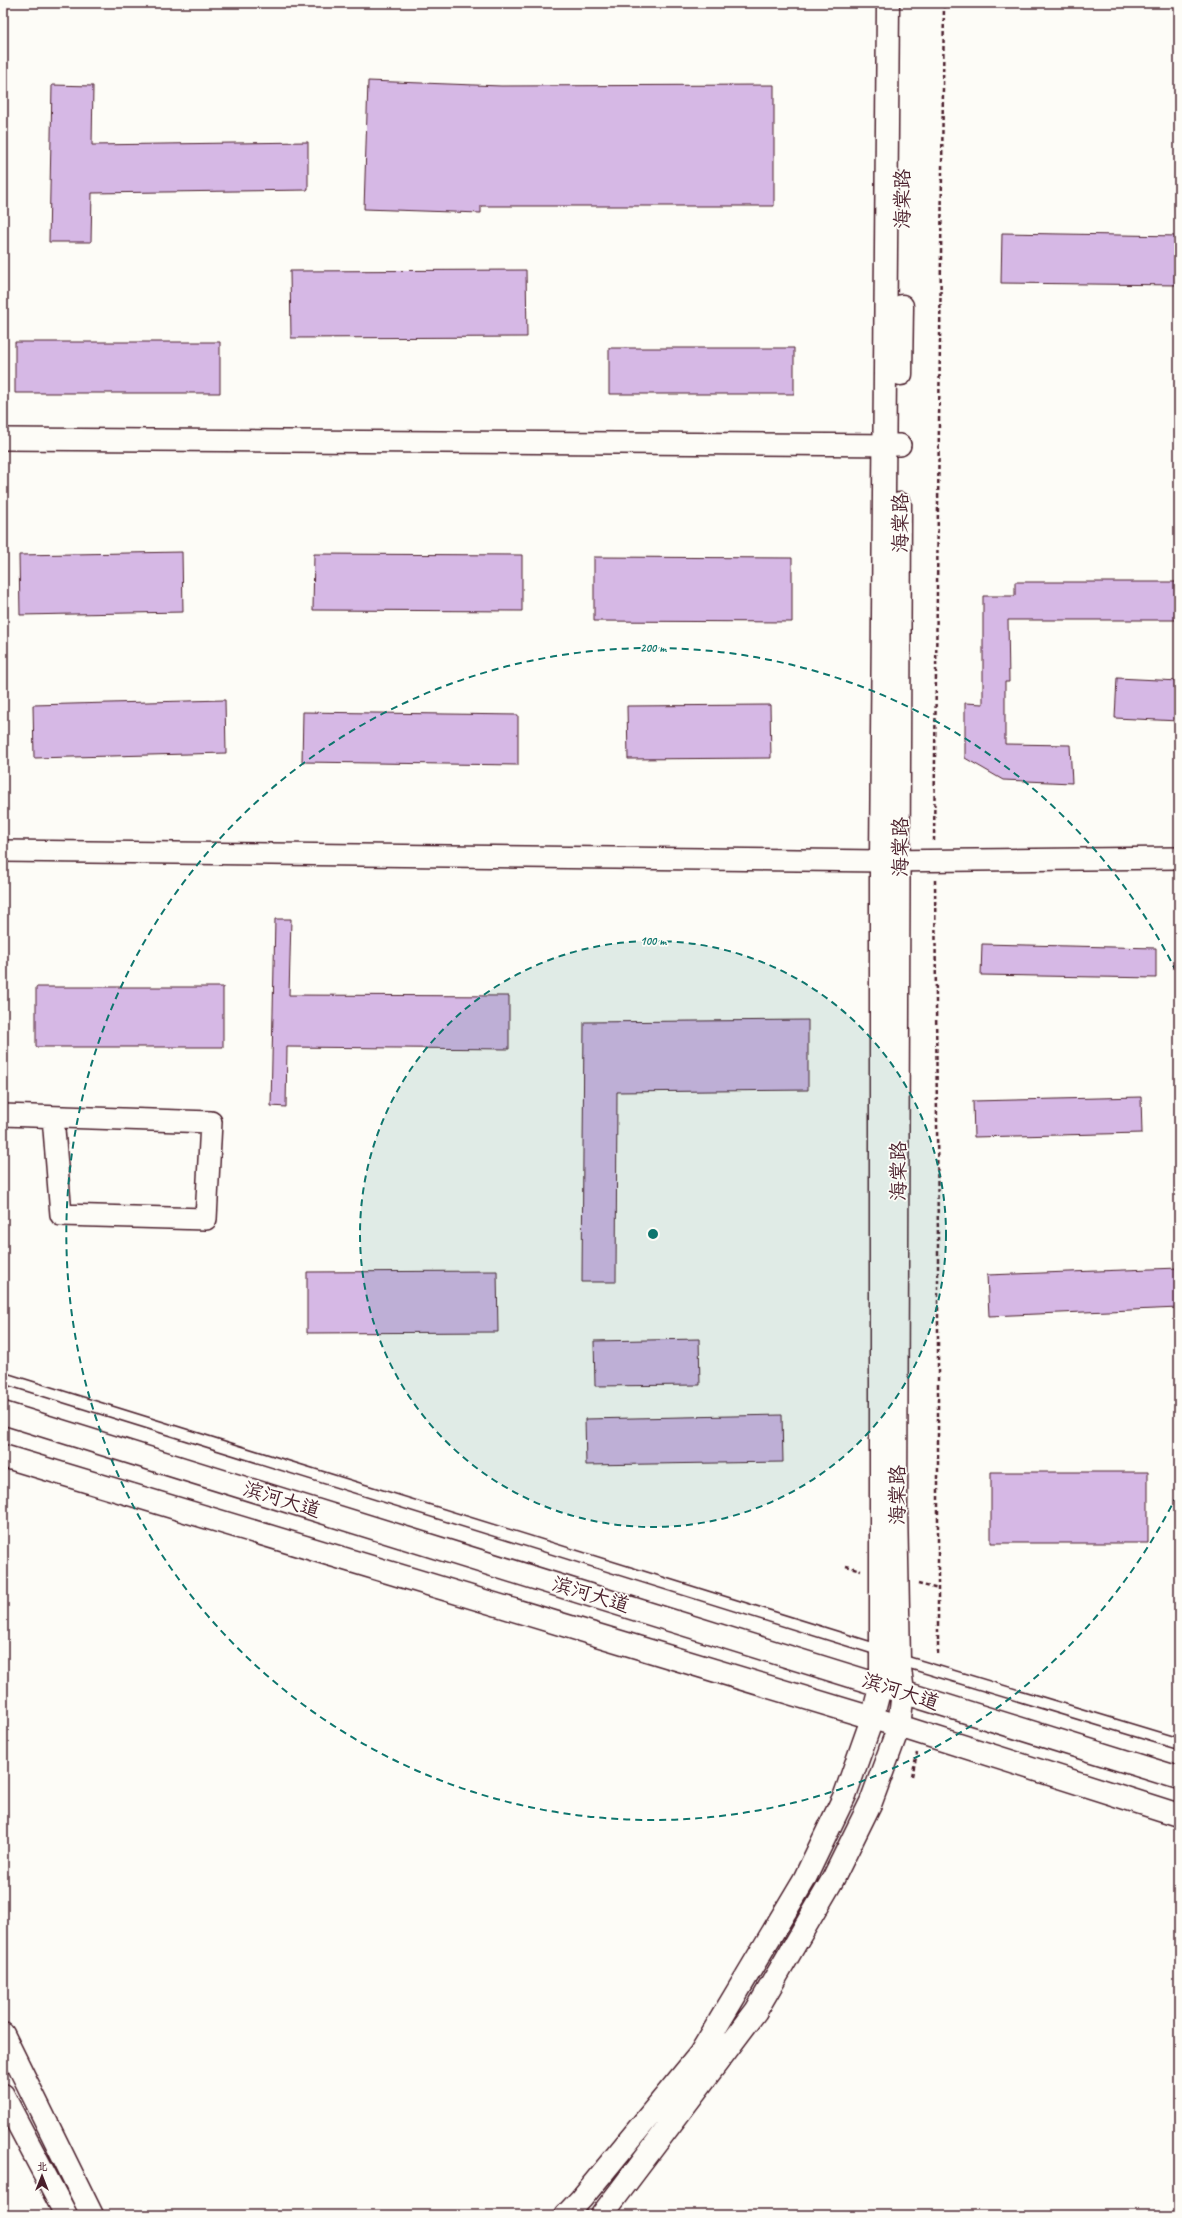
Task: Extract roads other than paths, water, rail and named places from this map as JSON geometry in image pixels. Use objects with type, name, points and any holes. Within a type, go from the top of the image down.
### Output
[{"type":"street","name":"海棠路","points":[[888,3],[893,445]]},
{"type":"street","name":"海棠路","points":[[566,2215],[582,2199],[700,2054],[804,1880],[845,1795],[872,1719],[890,1656],[896,1492],[890,861],[893,445],[903,3]]},
{"type":"street","points":[[3,439],[893,445]]},
{"type":"street","points":[[3,851],[890,861],[1179,858]]},
{"type":"street","points":[[3,1115],[211,1122],[206,1219],[61,1215],[53,1117]]},
{"type":"street","name":"滨河大道","points":[[3,1413],[881,1684],[1179,1778]]},
{"type":"street","name":"滨河大道","points":[[3,1456],[899,1726],[1179,1815]]},
{"type":"street","name":"海棠路","points":[[606,2214],[756,2011],[833,1879],[871,1802],[899,1726],[903,1692],[890,1656]]},
{"type":"street","points":[[3,2034],[92,2215]]},
{"type":"street","points":[[3,2095],[66,2215]]},
{"type":"street","points":[[582,2199],[606,2214]]},
{"type":"lane","points":[[3,1378],[938,1672],[1179,1744]]}]
